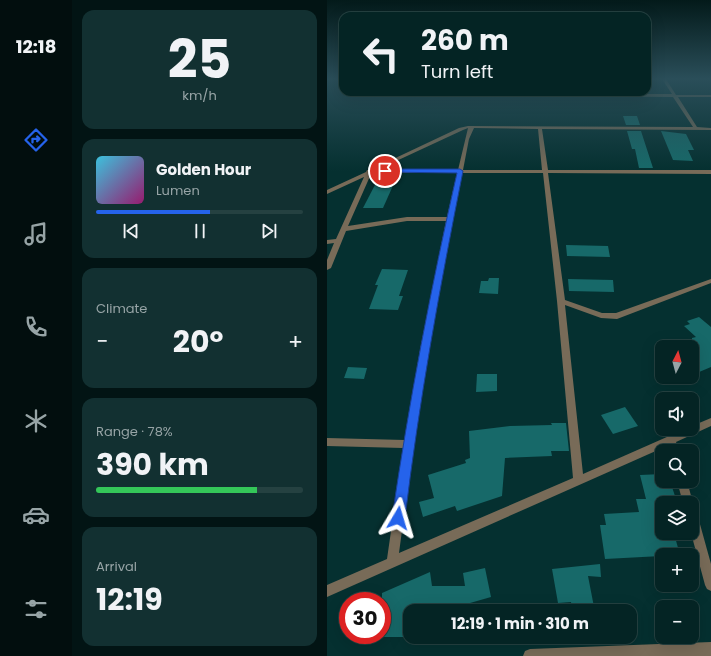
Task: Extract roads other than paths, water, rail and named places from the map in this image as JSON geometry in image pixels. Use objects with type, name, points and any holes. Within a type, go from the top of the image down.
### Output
[{"type":"street","points":[[683,110],[696,129]]},
{"type":"street","points":[[327,192],[461,129],[472,127],[711,129]]},
{"type":"street","points":[[392,562],[408,444],[440,263],[460,171],[472,127]]},
{"type":"street","points":[[540,128],[561,301],[578,480]]},
{"type":"street","points":[[369,171],[711,172]]},
{"type":"street","points":[[327,268],[369,171]]},
{"type":"street","points":[[344,229],[407,219],[450,219]]},
{"type":"street","points":[[327,242],[339,242]]},
{"type":"street","points":[[561,301],[601,315],[617,316],[711,281]]},
{"type":"street","points":[[327,591],[711,422]]},
{"type":"street","points":[[671,440],[672,444]]},
{"type":"street","points":[[327,442],[408,444]]},
{"type":"street","points":[[698,540],[711,585]]},
{"type":"street","points":[[530,656],[711,649]]}]
